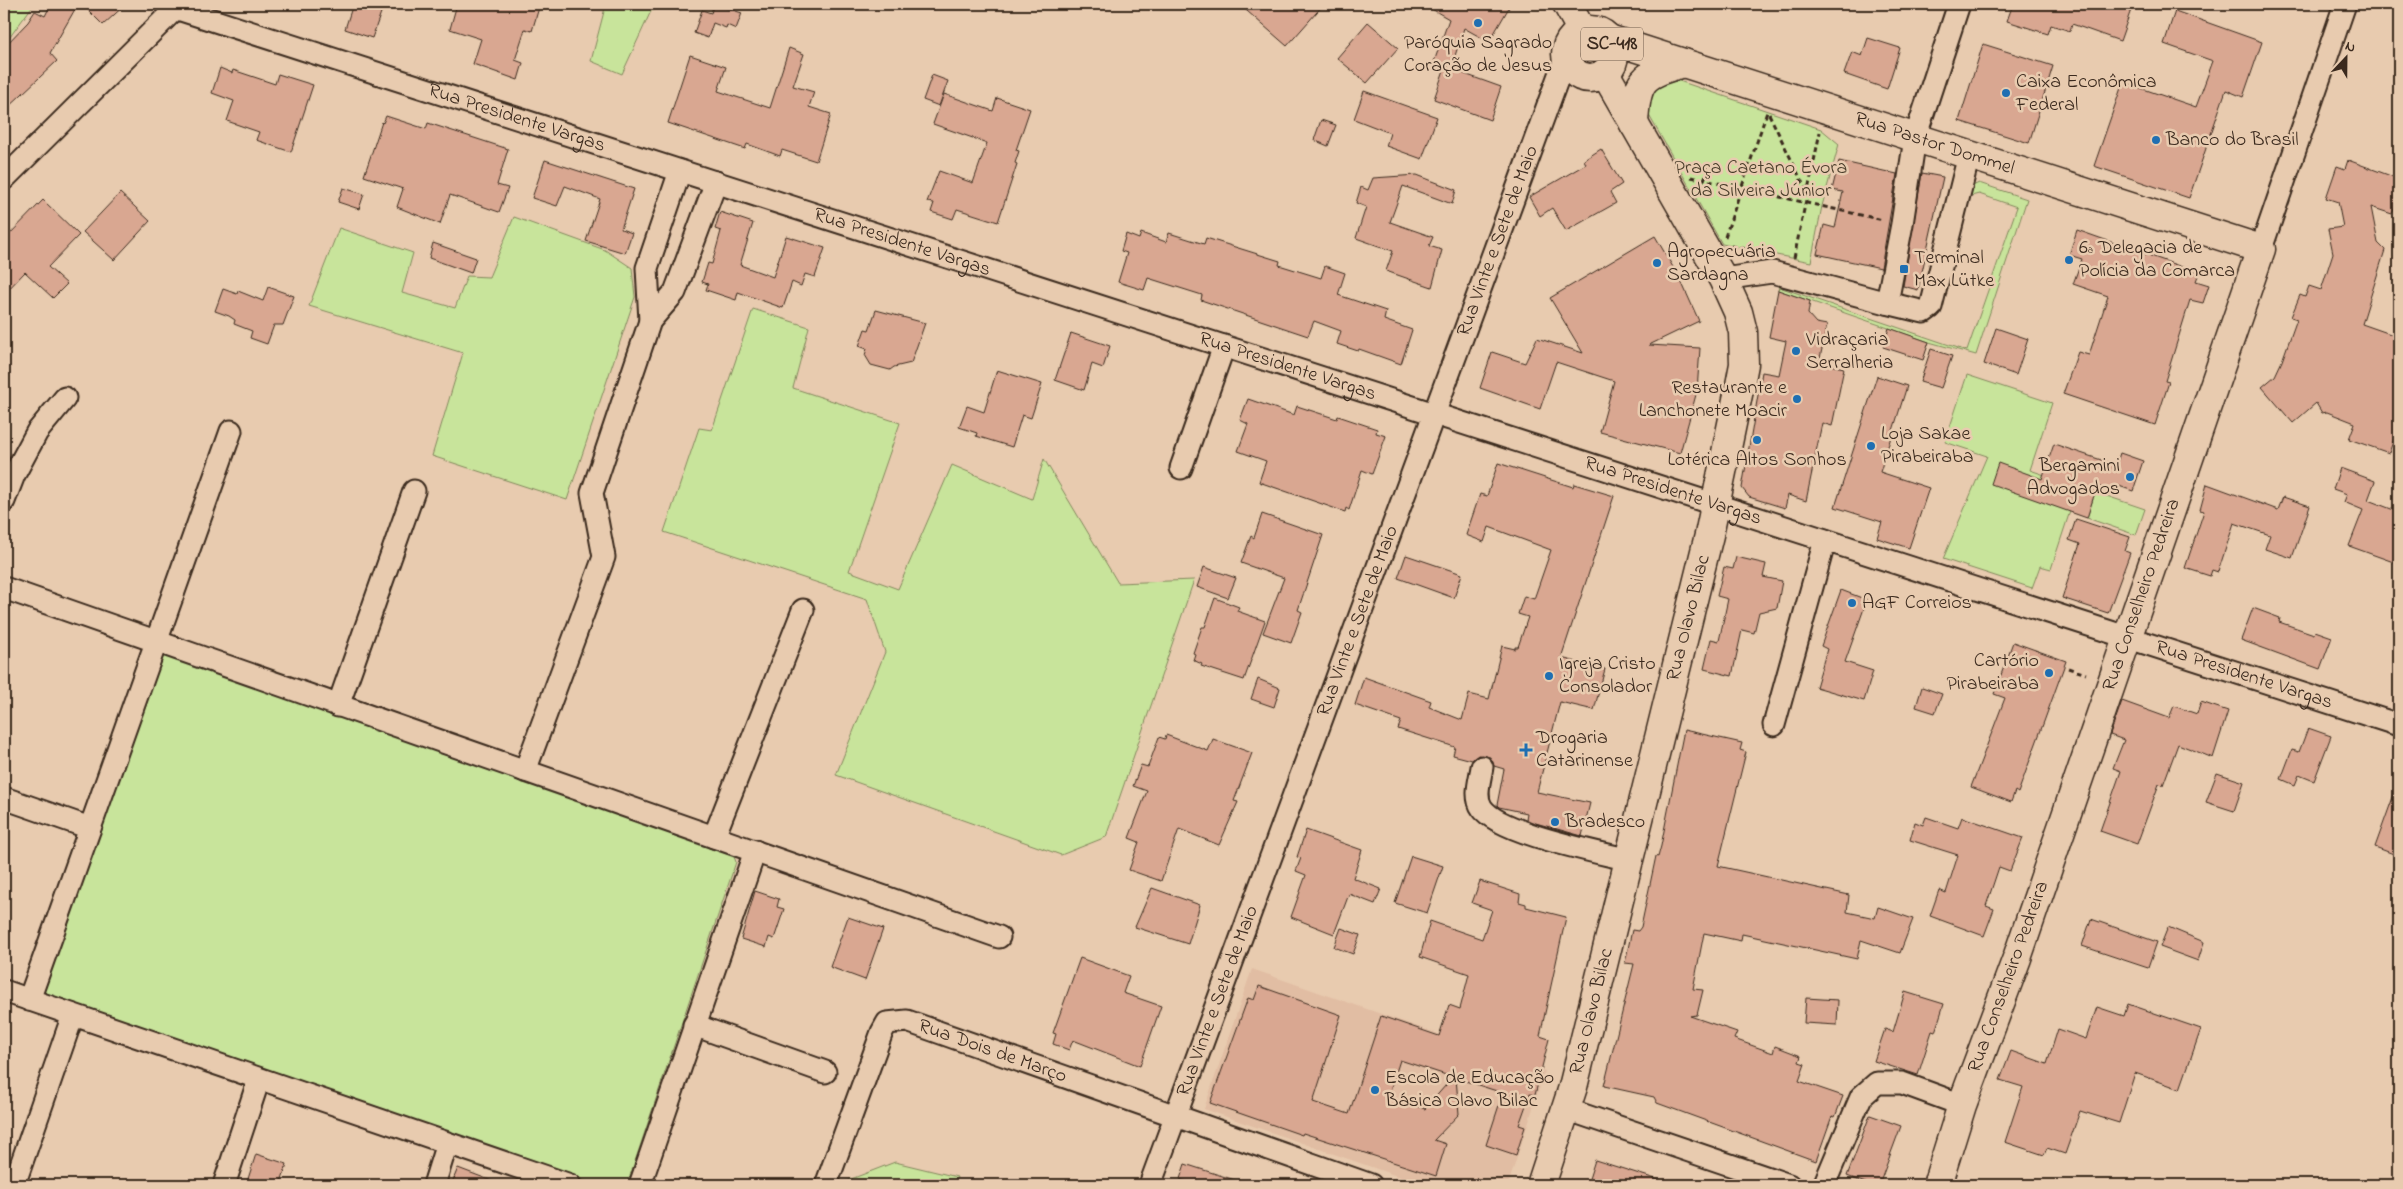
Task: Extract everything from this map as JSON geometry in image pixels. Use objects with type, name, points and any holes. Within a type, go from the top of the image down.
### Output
[{"type":"main road","name":"SC-418","points":[[1567,4],[1582,31]]},
{"type":"main road","name":"SC-418","points":[[1597,30],[1609,39],[1615,53],[1614,61],[1605,74],[1591,78],[1577,74],[1568,63],[1566,56],[1570,41],[1582,31],[1597,30]]},
{"type":"main road","name":"Rua Pastor Dommel","points":[[1609,39],[2261,249]]},
{"type":"main road","points":[[1634,124],[1635,101],[1644,80],[1656,70],[1684,63]]},
{"type":"main road","name":"Rua Olavo Bilac","points":[[1541,1185],[1566,1109],[1629,860],[1715,505],[1744,364],[1743,332],[1738,312],[1723,279],[1605,74]]},
{"type":"main road","name":"Rua Conselheiro Pedreira","points":[[1937,1185],[1962,1105],[2020,949],[2261,249]]},
{"type":"street","points":[[1886,303],[1902,224],[1915,138],[1959,4]]},
{"type":"street","name":"Rua Conselheiro Pedreira","points":[[2261,249],[2345,4]]},
{"type":"street","points":[[4,179],[178,6]]},
{"type":"street","name":"Rua Presidente Vargas","points":[[178,6],[716,182],[2399,725]]},
{"type":"street","name":"Rua Vinte e Sete de Maio","points":[[1150,1185],[1566,56]]},
{"type":"street","points":[[1723,279],[1772,272],[1790,264],[1886,303],[1924,312],[1932,307],[1969,155]]},
{"type":"street","points":[[525,771],[604,557],[592,493],[650,321],[647,268],[680,170]]},
{"type":"street","points":[[650,321],[675,292],[716,182]]},
{"type":"street","points":[[1181,468],[1224,346]]},
{"type":"street","points":[[4,500],[14,475],[37,432],[65,398]]},
{"type":"street","points":[[29,1000],[231,431]]},
{"type":"street","points":[[338,706],[414,491]]},
{"type":"street","points":[[1774,725],[1825,540]]},
{"type":"street","points":[[4,588],[999,937]]},
{"type":"street","points":[[714,837],[803,610]]},
{"type":"street","points":[[1482,767],[1478,796],[1482,808],[1490,816],[1521,831],[1629,860]]},
{"type":"street","points":[[4,798],[90,828]]},
{"type":"street","points":[[640,1185],[755,851]]},
{"type":"street","points":[[4,991],[570,1185]]},
{"type":"street","points":[[14,1185],[73,1015]]},
{"type":"street","name":"Rua Dois de Março","points":[[826,1185],[882,1032],[887,1023],[907,1020],[923,1025],[1176,1116]]},
{"type":"street","points":[[694,1026],[825,1072]]},
{"type":"street","points":[[224,1185],[259,1079]]},
{"type":"street","points":[[1824,1185],[1861,1097],[1877,1083],[1902,1083],[1962,1105]]},
{"type":"street","points":[[1566,1109],[1789,1185]]},
{"type":"street","points":[[1176,1116],[1371,1185]]},
{"type":"street","points":[[434,1185],[448,1143]]},
{"type":"path","points":[[1758,108],[1776,114]]},
{"type":"path","points":[[1767,111],[1722,244],[1767,253]]},
{"type":"path","points":[[1767,111],[1807,193]]},
{"type":"path","points":[[1790,264],[1821,129]]},
{"type":"path","points":[[1704,180],[1710,164]]},
{"type":"path","points":[[1683,175],[1902,224]]},
{"type":"path","points":[[2068,668],[2086,674]]},
{"type":"shaded area","name":"Escola de Educação Básica Olavo Bilac","points":[[1252,969],[1545,1071],[1508,1185],[1423,1185],[1204,1109]]},
{"type":"green space","points":[[4,4],[34,4],[4,45]]},
{"type":"green space","points":[[606,4],[670,4],[651,11],[622,74],[591,61]]},
{"type":"green space","name":"Praça Caetano Évora da Silveira Júnior","points":[[1679,81],[1821,129],[1839,144],[1822,206],[1811,262],[1722,244],[1646,110],[1650,96],[1656,88],[1665,83]]},
{"type":"green space","points":[[1979,183],[2027,199],[1976,355],[1929,342],[1778,290],[1779,287],[1967,351],[2017,207],[1979,194],[1963,198],[1966,189]]},
{"type":"green space","points":[[514,217],[605,250],[632,268],[635,297],[567,500],[432,456],[463,353],[309,306],[339,228],[413,253],[402,293],[455,308],[467,276],[489,277]]},
{"type":"green space","points":[[753,309],[809,327],[793,388],[900,423],[849,571],[898,589],[952,465],[1032,499],[1044,459],[1118,583],[1194,580],[1106,837],[1061,855],[836,775],[885,652],[867,599],[664,532],[699,428],[712,430]]},
{"type":"green space","points":[[1967,375],[2052,403],[2030,470],[2145,509],[2136,535],[2087,518],[2093,499],[2076,493],[2051,569],[2040,566],[2032,588],[1943,559],[1987,456],[1945,442]]},
{"type":"green space","points":[[165,655],[733,854],[736,862],[627,1185],[597,1185],[47,998],[43,987],[157,661]]},
{"type":"green space","points":[[895,1162],[957,1177],[954,1185],[844,1185],[846,1181]]},
{"type":"building","points":[[51,4],[78,4],[50,53],[57,61],[4,111],[4,47],[28,22],[35,11],[45,16]]},
{"type":"building","points":[[82,4],[126,4],[103,25]]},
{"type":"building","points":[[353,4],[384,4],[372,38],[345,29]]},
{"type":"building","points":[[457,4],[540,4],[532,31],[525,29],[515,60],[523,63],[518,80],[473,64],[481,39],[450,29]]},
{"type":"building","points":[[714,4],[742,13],[736,29],[727,25],[726,28],[713,23],[708,38],[694,33],[702,10],[711,13]]},
{"type":"building","points":[[1239,4],[1324,4],[1287,46]]},
{"type":"building","name":"Paróquia Sagrado Coração de Jesus","points":[[1423,4],[1511,4],[1489,42],[1464,28],[1451,68],[1434,62],[1449,19]]},
{"type":"building","points":[[2013,4],[2133,4],[2120,41],[2072,24],[2070,31],[2051,25],[2048,34],[2007,21]]},
{"type":"building","name":"Banco do Brasil","points":[[2175,11],[2262,42],[2243,97],[2226,90],[2189,198],[2094,166],[2123,82],[2196,107],[2213,61],[2164,44]]},
{"type":"building","points":[[1368,22],[1398,48],[1367,83],[1337,58]]},
{"type":"building","points":[[1868,38],[1900,48],[1887,89],[1844,74],[1852,52],[1862,56]]},
{"type":"building","name":"Caixa Econômica Federal","points":[[1983,44],[2053,66],[2029,143],[1959,121]]},
{"type":"building","points":[[789,48],[804,54],[793,86],[814,92],[809,107],[831,114],[816,161],[782,150],[780,156],[747,144],[745,149],[668,123],[690,55],[726,67],[718,91],[770,108]]},
{"type":"building","points":[[1445,67],[1501,87],[1490,120],[1434,99]]},
{"type":"building","points":[[220,68],[232,73],[233,70],[275,84],[278,74],[313,85],[291,152],[256,140],[259,132],[227,121],[234,101],[212,93]]},
{"type":"building","points":[[932,75],[948,81],[939,106],[923,100]]},
{"type":"building","points":[[1364,91],[1437,117],[1422,159],[1386,146],[1390,133],[1354,119]]},
{"type":"building","points":[[944,94],[993,111],[997,98],[1030,109],[1016,150],[1019,151],[1015,163],[1017,164],[998,222],[957,209],[953,219],[931,212],[934,203],[927,202],[939,171],[973,183],[987,143],[933,124]]},
{"type":"building","points":[[386,116],[426,129],[428,123],[508,149],[497,185],[508,188],[499,212],[450,195],[440,224],[397,207],[403,189],[364,176],[382,122]]},
{"type":"building","points":[[1321,120],[1336,125],[1328,146],[1314,140]]},
{"type":"building","points":[[1601,149],[1622,184],[1610,192],[1616,203],[1566,231],[1552,208],[1540,216],[1529,197],[1586,164],[1584,160]]},
{"type":"building","points":[[545,160],[634,189],[621,229],[632,233],[625,253],[586,241],[600,199],[565,186],[557,206],[532,198]]},
{"type":"building","points":[[2348,160],[2399,179],[2399,207],[2396,205],[2392,214],[2371,207],[2378,243],[2385,250],[2362,324],[2399,337],[2399,424],[2389,453],[2349,439],[2355,423],[2327,412],[2322,413],[2316,403],[2293,423],[2262,387],[2275,376],[2282,361],[2297,319],[2291,317],[2300,295],[2305,297],[2309,286],[2321,290],[2333,253],[2328,229],[2343,227],[2338,202],[2326,198],[2337,166],[2345,169]]},
{"type":"building","points":[[1839,161],[1897,174],[1881,268],[1817,254],[1824,225],[1835,228],[1843,192],[1832,190]]},
{"type":"building","points":[[1922,173],[1943,177],[1918,290],[1903,286]]},
{"type":"building","points":[[1417,175],[1456,190],[1452,204],[1403,186],[1390,222],[1433,237],[1429,246],[1442,250],[1432,287],[1386,271],[1393,251],[1356,238],[1366,207],[1356,203],[1361,187],[1368,190],[1373,178]]},
{"type":"building","points":[[343,188],[364,194],[359,209],[338,202]]},
{"type":"building","points":[[120,193],[150,221],[114,260],[83,232]]},
{"type":"building","points":[[43,200],[79,235],[48,267],[67,284],[53,298],[25,272],[4,294],[4,240]]},
{"type":"building","points":[[720,212],[753,223],[740,265],[773,277],[786,236],[825,248],[815,277],[805,274],[801,286],[792,282],[783,308],[738,292],[736,300],[706,290],[708,284],[702,282],[708,263],[712,264],[721,231],[715,229]]},
{"type":"building","points":[[2077,230],[2199,273],[2196,281],[2209,285],[2203,303],[2190,300],[2165,381],[2169,382],[2155,425],[2063,394],[2078,352],[2089,355],[2108,296],[2073,284],[2082,259],[2069,255]]},
{"type":"building","points":[[1141,233],[1166,242],[1169,233],[1204,244],[1206,238],[1280,261],[1279,265],[1321,278],[1325,266],[1345,273],[1338,295],[1386,311],[1384,320],[1412,330],[1401,364],[1359,349],[1358,351],[1337,344],[1341,331],[1314,321],[1308,336],[1201,300],[1202,295],[1148,278],[1144,290],[1118,282],[1127,253],[1121,251],[1126,234],[1139,239]]},
{"type":"building","points":[[1655,236],[1681,281],[1699,321],[1649,345],[1700,348],[1697,391],[1680,453],[1600,432],[1614,381],[1556,362],[1540,409],[1480,388],[1492,352],[1525,363],[1537,338],[1583,353],[1550,298]]},
{"type":"building","points":[[433,243],[476,258],[471,273],[429,258]]},
{"type":"building","points":[[268,287],[294,296],[283,325],[274,325],[267,344],[250,338],[252,331],[234,324],[235,320],[215,311],[223,289],[237,294],[238,291],[263,301]]},
{"type":"building","points":[[1778,290],[1810,301],[1808,314],[1816,323],[1827,325],[1819,363],[1844,368],[1832,426],[1822,423],[1806,501],[1788,495],[1785,508],[1749,497],[1742,488],[1762,372],[1779,375],[1786,341],[1769,337]]},
{"type":"building","points":[[876,310],[925,323],[911,363],[894,367],[890,370],[871,365],[865,355],[867,349],[859,346],[865,329],[869,330]]},
{"type":"building","points":[[1889,328],[1929,342],[1923,360],[1883,347]]},
{"type":"building","points":[[1996,328],[2028,339],[2016,375],[1984,364]]},
{"type":"building","points":[[1071,333],[1110,346],[1103,368],[1092,364],[1084,390],[1055,380]]},
{"type":"building","points":[[1931,349],[1952,356],[1941,388],[1920,382]]},
{"type":"building","points":[[997,370],[1042,384],[1031,418],[1022,415],[1012,447],[976,436],[977,433],[959,427],[967,406],[984,412]]},
{"type":"building","points":[[1877,376],[1907,386],[1880,472],[1929,488],[1909,548],[1877,538],[1882,522],[1835,507]]},
{"type":"building","points":[[1248,399],[1294,415],[1297,406],[1337,419],[1338,416],[1377,429],[1376,433],[1386,436],[1372,474],[1362,470],[1349,510],[1346,508],[1345,512],[1259,482],[1266,461],[1238,451],[1248,424],[1240,420]]},
{"type":"building","points":[[2054,444],[2116,465],[2120,453],[2143,461],[2133,491],[2119,486],[2117,493],[2097,486],[2087,518],[1991,484],[1998,463],[2042,479]]},
{"type":"building","points":[[1498,463],[1573,487],[1574,484],[1614,496],[1561,658],[1605,669],[1594,710],[1560,702],[1537,792],[1590,803],[1582,836],[1532,822],[1526,819],[1527,813],[1499,807],[1497,805],[1504,769],[1494,766],[1490,757],[1478,755],[1472,760],[1453,755],[1455,747],[1398,729],[1401,721],[1355,705],[1364,677],[1431,701],[1429,707],[1462,720],[1469,694],[1489,699],[1502,646],[1515,649],[1515,647],[1518,647],[1528,617],[1518,614],[1524,596],[1534,599],[1551,550],[1489,527],[1484,542],[1466,535],[1480,494],[1487,496]]},
{"type":"building","points":[[2340,468],[2375,481],[2368,500],[2399,512],[2399,564],[2349,546],[2363,510],[2344,502],[2347,494],[2333,489]]},
{"type":"building","points":[[2207,484],[2278,510],[2283,497],[2310,506],[2292,558],[2265,549],[2270,535],[2234,523],[2218,572],[2212,570],[2210,576],[2185,568],[2204,511],[2200,510]]},
{"type":"building","points":[[1262,514],[1323,535],[1298,610],[1302,612],[1291,643],[1263,633],[1284,578],[1241,563],[1251,536],[1254,538]]},
{"type":"building","points":[[2076,519],[2130,537],[2125,551],[2130,553],[2108,613],[2062,598],[2080,544],[2069,540]]},
{"type":"building","points":[[1406,555],[1462,574],[1454,598],[1398,578]]},
{"type":"building","points":[[1736,557],[1766,564],[1763,577],[1782,581],[1777,608],[1759,612],[1754,633],[1742,630],[1732,676],[1704,669],[1711,639],[1719,641],[1728,599],[1717,596],[1724,567],[1733,569]]},
{"type":"building","points":[[1204,567],[1236,578],[1228,598],[1197,587]]},
{"type":"building","points":[[1841,590],[1867,600],[1845,662],[1873,671],[1864,701],[1816,687],[1827,649],[1821,646]]},
{"type":"building","points":[[1215,598],[1239,607],[1237,611],[1265,621],[1244,680],[1201,666],[1202,664],[1193,660],[1195,654],[1193,653],[1202,627],[1205,627]]},
{"type":"building","points":[[2253,608],[2280,618],[2279,622],[2314,634],[2315,631],[2332,637],[2320,669],[2241,640]]},
{"type":"building","points":[[2013,642],[2066,661],[2018,793],[2015,791],[2011,802],[1971,787],[2005,698],[1994,694]]},
{"type":"building","points":[[1258,679],[1280,688],[1274,707],[1251,699]]},
{"type":"building","points":[[1922,687],[1942,694],[1935,713],[1916,707]]},
{"type":"building","points":[[2122,701],[2169,718],[2174,706],[2197,714],[2201,702],[2228,711],[2213,758],[2178,744],[2163,785],[2159,784],[2137,844],[2100,831],[2121,771],[2113,768],[2124,740],[2110,735]]},
{"type":"building","points":[[2308,728],[2331,736],[2314,781],[2299,775],[2295,785],[2281,779],[2292,750],[2299,752]]},
{"type":"building","points":[[1684,730],[1742,743],[1740,750],[1746,752],[1718,866],[1849,895],[1847,912],[1875,918],[1878,907],[1913,919],[1900,953],[1861,940],[1857,959],[1742,934],[1741,941],[1704,933],[1693,989],[1703,990],[1697,1015],[1690,1016],[1737,1032],[1734,1039],[1773,1053],[1775,1046],[1801,1056],[1799,1062],[1805,1064],[1799,1081],[1843,1096],[1835,1117],[1832,1116],[1816,1161],[1657,1103],[1654,1097],[1604,1086],[1634,964],[1625,963],[1632,930],[1638,931],[1641,927],[1656,856],[1658,857],[1661,846]]},
{"type":"building","points":[[1166,735],[1208,751],[1213,739],[1252,753],[1234,801],[1238,802],[1219,845],[1179,829],[1161,881],[1129,870],[1139,842],[1129,838],[1147,791],[1133,786],[1141,765],[1148,767],[1159,737],[1165,739]]},
{"type":"building","points":[[2217,773],[2244,782],[2234,811],[2206,802]]},
{"type":"building","points":[[2397,786],[2399,786],[2399,856],[2375,847]]},
{"type":"building","points":[[1926,817],[1958,828],[1962,817],[2023,838],[2010,871],[1999,867],[1986,906],[1994,909],[1984,936],[1930,916],[1939,890],[1946,893],[1958,855],[1910,840],[1915,822],[1923,825]]},
{"type":"building","points":[[1306,830],[1362,850],[1353,878],[1381,889],[1375,904],[1349,894],[1334,934],[1291,917],[1306,875],[1296,871],[1301,858],[1297,857]]},
{"type":"building","points":[[1411,856],[1443,866],[1427,913],[1395,903]]},
{"type":"building","name":"Escola de Educação Básica Olavo Bilac","points":[[1480,881],[1520,894],[1519,902],[1526,904],[1526,907],[1566,917],[1540,1036],[1549,1039],[1535,1095],[1530,1094],[1519,1125],[1525,1127],[1516,1155],[1486,1145],[1503,1093],[1456,1078],[1459,1114],[1434,1140],[1446,1144],[1436,1176],[1303,1133],[1302,1135],[1210,1103],[1248,998],[1254,1000],[1259,986],[1341,1015],[1313,1102],[1349,1114],[1381,1016],[1439,1036],[1449,1005],[1460,1009],[1469,974],[1420,957],[1430,921],[1482,939],[1492,910],[1472,903]],"holes":[[[1400,1060],[1453,1077],[1425,1109],[1388,1097]]]},
{"type":"building","points":[[1152,888],[1200,905],[1188,944],[1135,927]]},
{"type":"building","points":[[755,891],[779,899],[777,907],[784,909],[774,939],[769,937],[766,947],[741,939]]},
{"type":"building","points":[[848,917],[883,929],[865,980],[830,967]]},
{"type":"building","points":[[2091,919],[2157,942],[2148,968],[2082,946]]},
{"type":"building","points":[[2168,927],[2204,942],[2198,961],[2160,947]]},
{"type":"building","points":[[1341,928],[1360,935],[1353,954],[1334,947]]},
{"type":"building","points":[[1080,958],[1129,976],[1123,993],[1161,1006],[1140,1066],[1073,1040],[1069,1050],[1053,1044],[1056,1034],[1053,1033]]},
{"type":"building","points":[[1905,992],[1944,1004],[1935,1032],[1932,1031],[1918,1075],[1874,1061],[1885,1029],[1893,1032]]},
{"type":"building","points":[[1806,998],[1838,1000],[1837,1025],[1804,1023]]},
{"type":"building","points":[[2128,1004],[2201,1029],[2180,1089],[2135,1073],[2119,1123],[2080,1111],[2065,1154],[2047,1148],[2044,1155],[2005,1142],[2023,1087],[2000,1080],[2011,1051],[2047,1064],[2058,1029],[2086,1039],[2097,1007],[2124,1016]]},
{"type":"building","points":[[1870,1115],[1901,1126],[1879,1185],[1871,1185],[1847,1176]]},
{"type":"building","points":[[256,1154],[287,1164],[280,1185],[258,1185],[247,1182]]},
{"type":"building","points":[[1595,1160],[1665,1182],[1664,1185],[1587,1185]]},
{"type":"building","points":[[1185,1164],[1241,1182],[1240,1185],[1187,1185],[1188,1182],[1180,1179]]},
{"type":"building","points":[[458,1168],[500,1184],[451,1185]]},
{"type":"place","name":"Paróquia Sagrado Coração de Jesus","points":[[1478,23]]},
{"type":"place","name":"Caixa Econômica Federal","points":[[2006,93]]},
{"type":"place","name":"Banco do Brasil","points":[[2156,140]]},
{"type":"place","name":"6ª Delegacia de Polícia da Comarca","points":[[2069,260]]},
{"type":"place","name":"Agropecuária Sardagna","points":[[1657,263]]},
{"type":"place","name":"Terminal Max Lütke","points":[[1904,269]]},
{"type":"place","name":"Vidraçaria Serralheria","points":[[1796,351]]},
{"type":"place","name":"Restaurante e Lanchonete Moacir","points":[[1797,399]]},
{"type":"place","name":"Lotérica Altos Sonhos","points":[[1757,440]]},
{"type":"place","name":"Loja Sakae Pirabeiraba","points":[[1871,446]]},
{"type":"place","name":"Bergamini Advogados","points":[[2130,477]]},
{"type":"place","name":"AGF Correios","points":[[1852,603]]},
{"type":"place","name":"Cartório Pirabeiraba","points":[[2049,673]]},
{"type":"place","name":"Igreja Cristo Consolador","points":[[1549,676]]},
{"type":"place","name":"Drogaria Catarinense","points":[[1526,750]]},
{"type":"place","name":"Bradesco","points":[[1555,822]]},
{"type":"place","name":"Escola de Educação Básica Olavo Bilac","points":[[1375,1090]]}]
